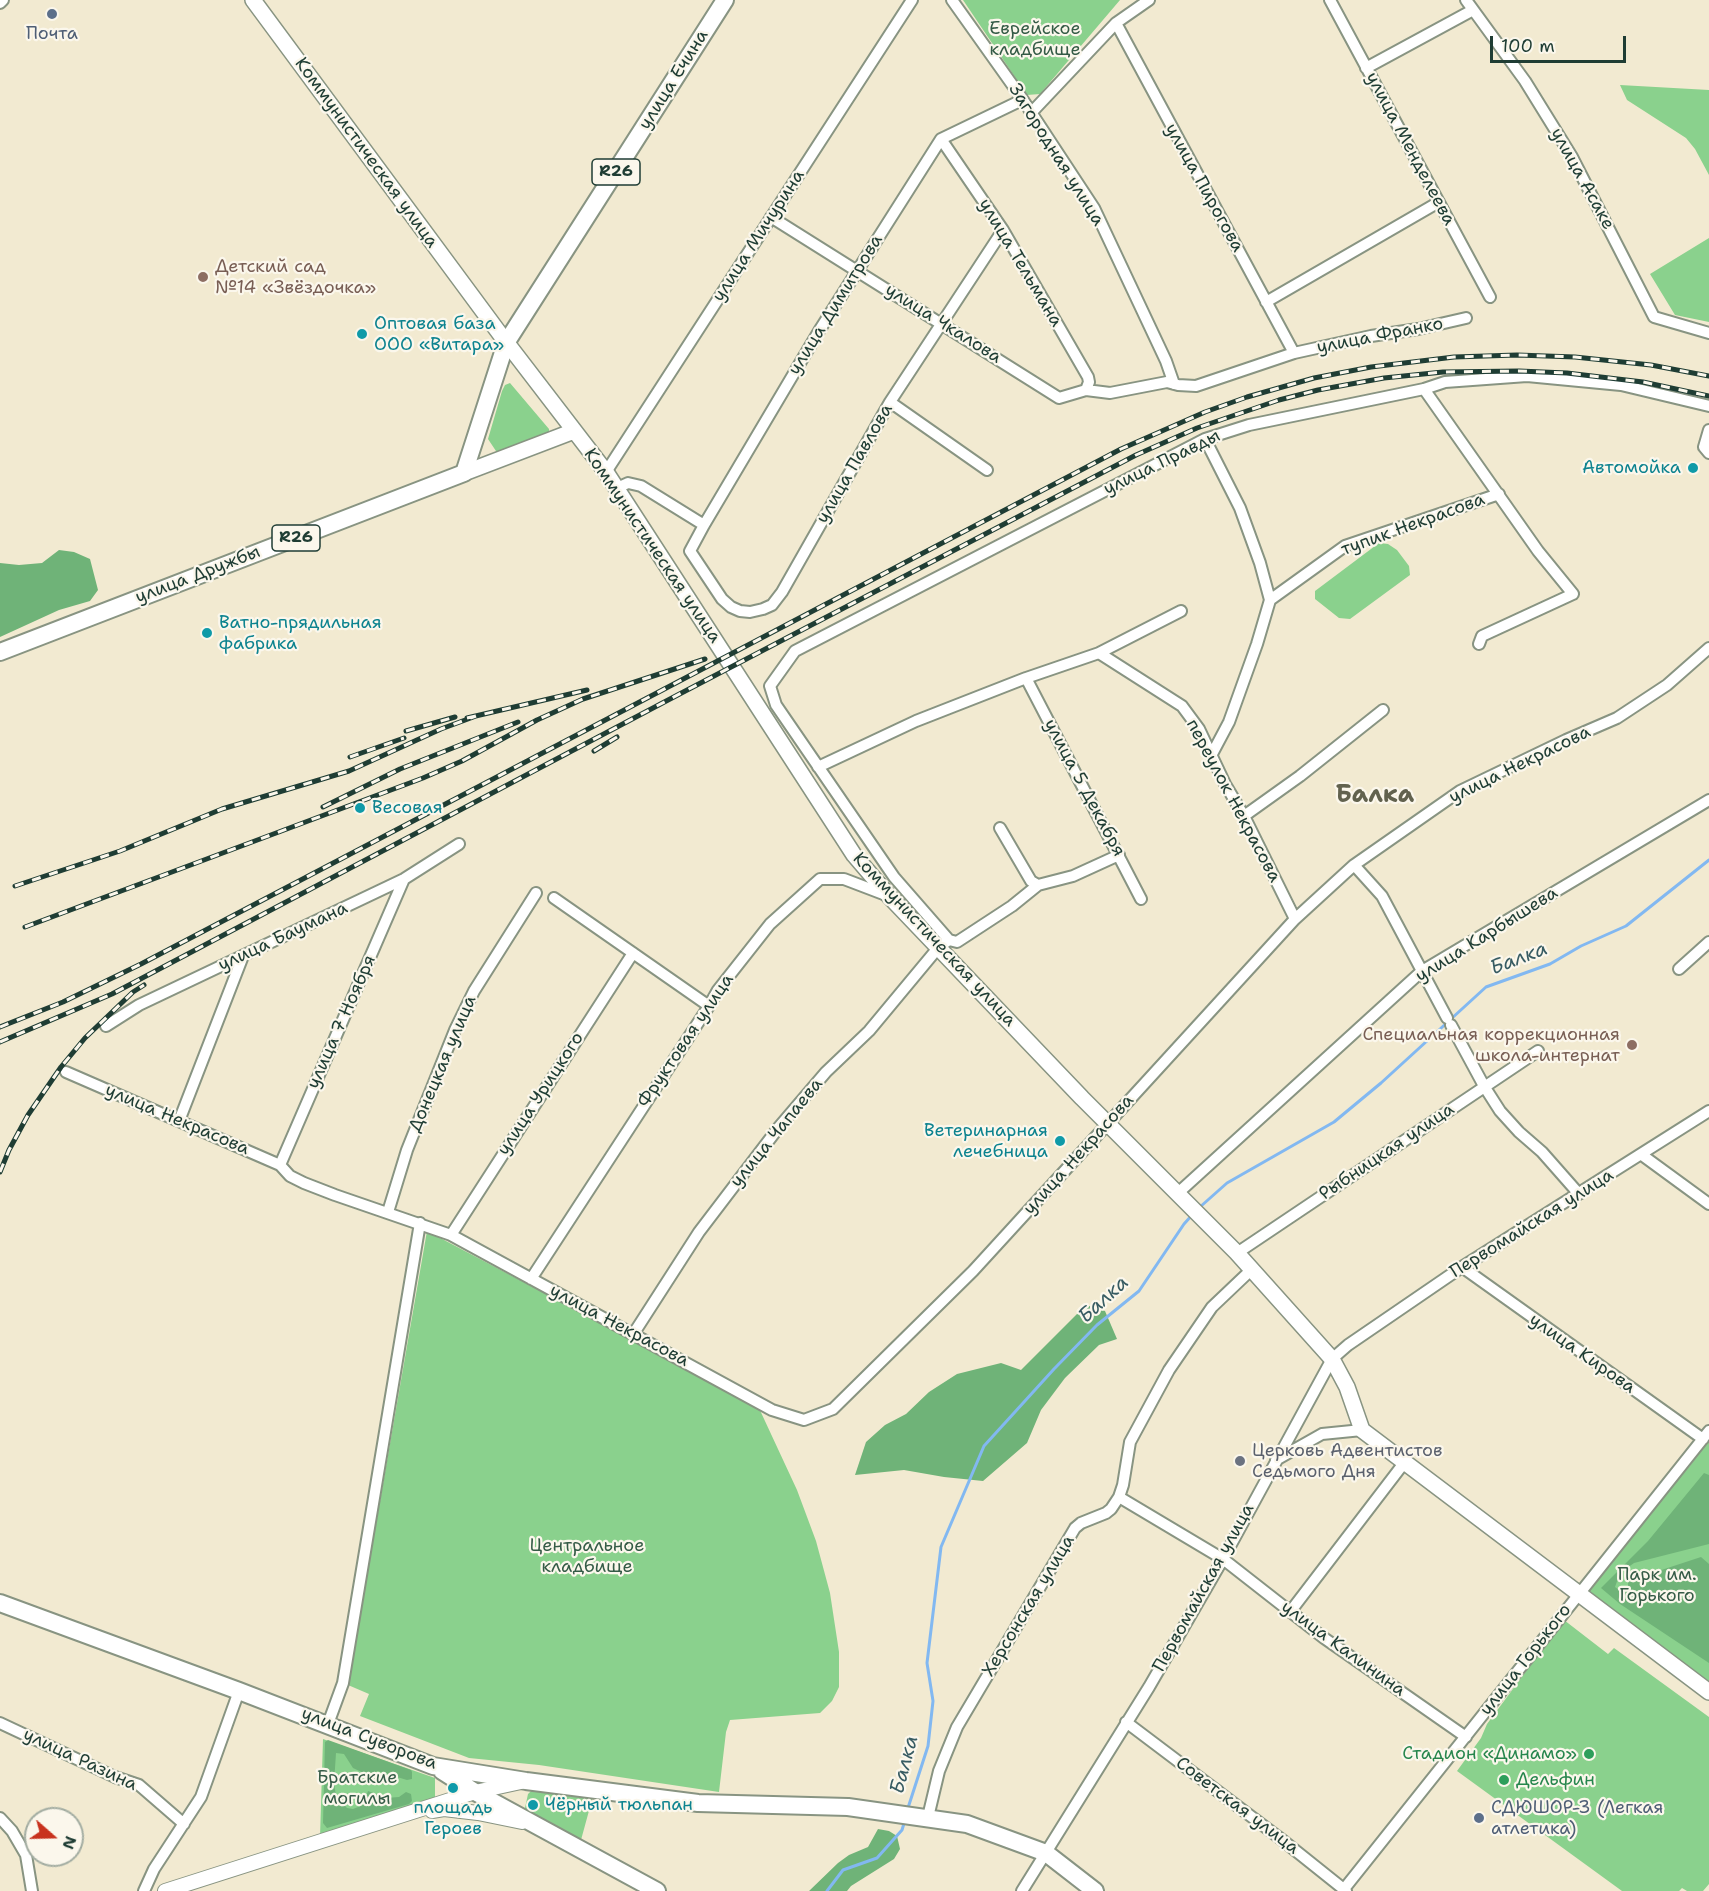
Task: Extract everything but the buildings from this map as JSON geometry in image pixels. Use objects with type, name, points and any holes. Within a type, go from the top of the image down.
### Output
[{"type":"main road","name":"Коммунистическая улица","points":[[253,0],[506,343],[606,472],[854,855],[889,896],[943,944],[1082,1098],[1237,1253],[1332,1359],[1347,1387],[1362,1430]]},
{"type":"main road","name":"улица Ечина","points":[[506,343],[725,0]]},
{"type":"main road","name":"R26","points":[[464,473],[506,343]]},
{"type":"main road","name":"улица Дружбы","points":[[0,652],[574,431]]},
{"type":"main road","points":[[1362,1430],[1709,1692]]},
{"type":"main road","name":"улица Суворова","points":[[0,1603],[328,1724],[434,1766],[526,1781],[698,1803],[848,1807],[967,1824],[1046,1853],[1095,1891]]},
{"type":"main road","points":[[434,1766],[657,1891]]},
{"type":"street","name":"улица Мичурина","points":[[606,472],[912,0]]},
{"type":"street","name":"Загородная улица","points":[[952,0],[1094,208],[1166,361],[1174,384]]},
{"type":"street","points":[[1031,113],[1116,23],[1149,0]]},
{"type":"street","name":"улица Менделеева","points":[[1330,0],[1490,297]]},
{"type":"street","name":"улица Асаке","points":[[1466,0],[1524,81],[1572,157],[1654,317],[1709,333]]},
{"type":"street","points":[[1366,68],[1473,10]]},
{"type":"street","name":"улица Пирогова","points":[[1116,23],[1294,353]]},
{"type":"street","points":[[941,139],[1022,100]]},
{"type":"street","name":"улица Тельмана","points":[[941,139],[1003,230],[1088,377],[1086,390]]},
{"type":"street","name":"улица Димитрова","points":[[690,551],[813,341],[941,139]]},
{"type":"street","points":[[1266,302],[1438,202]]},
{"type":"street","name":"улица Чкалова","points":[[771,217],[1059,398],[1086,390],[1110,393],[1160,383],[1174,384]]},
{"type":"street","name":"улица Павлова","points":[[690,551],[722,599],[731,607],[750,612],[772,605],[782,592],[890,402],[1003,230]]},
{"type":"street","name":"улица Франко","points":[[1174,384],[1189,387],[1203,384],[1294,353],[1466,318]]},
{"type":"street","name":"улица Правды","points":[[818,767],[776,705],[770,686],[795,651],[1205,439],[1249,425],[1424,389],[1445,382],[1527,376],[1620,385],[1709,406]]},
{"type":"street","points":[[1424,389],[1538,551],[1573,594],[1482,636],[1479,644]]},
{"type":"street","points":[[890,402],[987,470]]},
{"type":"street","points":[[1709,430],[1704,447],[1709,453]]},
{"type":"street","points":[[1205,439],[1240,508],[1260,563],[1270,600],[1229,723],[1212,754]]},
{"type":"street","points":[[617,488],[628,483],[641,486],[704,525]]},
{"type":"street","name":"тупик Некрасова","points":[[1270,600],[1345,546],[1499,494]]},
{"type":"street","points":[[1119,855],[1073,876],[1038,885],[1012,906],[957,942],[943,944],[818,767],[916,721],[1026,678],[1100,653],[1181,611]]},
{"type":"street","name":"улица Некрасова","points":[[66,1072],[280,1165],[290,1176],[304,1182],[451,1235],[772,1410],[804,1420],[833,1409],[973,1271],[1295,920],[1354,865],[1460,791],[1617,718],[1667,685],[1709,648]]},
{"type":"street","name":"переулок Некрасова","points":[[1100,653],[1182,706],[1199,729],[1295,920]]},
{"type":"street","name":"улица 5 Декабря","points":[[1026,678],[1141,899]]},
{"type":"street","points":[[1244,816],[1300,776],[1383,710]]},
{"type":"street","name":"улица Карбышева","points":[[1178,1193],[1422,971],[1709,800]]},
{"type":"street","points":[[1000,828],[1031,880],[1038,885]]},
{"type":"street","name":"улица Баумана","points":[[106,1026],[139,1005],[404,879],[459,844]]},
{"type":"street","points":[[1354,865],[1382,896],[1484,1086],[1500,1111],[1542,1152],[1579,1194]]},
{"type":"street","name":"улица 7 Ноября","points":[[280,1165],[404,879]]},
{"type":"street","name":"Фруктовая улица","points":[[531,1279],[718,990],[770,924],[820,879],[844,879],[889,896]]},
{"type":"street","name":"Донецкая улица","points":[[388,1212],[407,1150],[455,1030],[474,992],[536,893]]},
{"type":"street","points":[[554,898],[709,1006]]},
{"type":"street","points":[[1679,969],[1709,942]]},
{"type":"street","name":"улица Чапаева","points":[[634,1333],[699,1232],[779,1127],[826,1072],[869,1031],[943,944]]},
{"type":"street","name":"улица Урицкого","points":[[451,1235],[633,953]]},
{"type":"street","points":[[179,1121],[243,956]]},
{"type":"street","name":"Рыбницкая улица","points":[[1237,1253],[1538,1051]]},
{"type":"street","name":"Первомайская улица","points":[[1022,1891],[1149,1687],[1223,1559],[1332,1359],[1348,1345],[1462,1267],[1709,1112]]},
{"type":"street","points":[[1642,1155],[1709,1204]]},
{"type":"street","points":[[328,1724],[343,1683],[420,1223]]},
{"type":"street","name":"улица Кирова","points":[[1462,1267],[1706,1435]]},
{"type":"street","points":[[1119,1497],[1130,1442],[1169,1370],[1212,1307],[1252,1269]]},
{"type":"street","points":[[1276,1461],[1322,1434],[1362,1430]]},
{"type":"street","name":"улица Горького","points":[[1345,1890],[1706,1435]]},
{"type":"street","points":[[1290,1612],[1404,1463]]},
{"type":"street","name":"улица Калинина","points":[[1119,1497],[1223,1559],[1290,1612],[1466,1737]]},
{"type":"street","name":"Херсонская улица","points":[[928,1817],[939,1771],[957,1727],[1075,1528],[1081,1523],[1106,1513],[1119,1497]]},
{"type":"street","points":[[144,1891],[154,1869],[201,1797],[239,1691]]},
{"type":"street","name":"Советская улица","points":[[1126,1722],[1345,1890]]},
{"type":"street","name":"улица Разина","points":[[0,1723],[49,1744],[115,1777],[139,1785],[184,1824]]},
{"type":"street","points":[[165,1891],[475,1791],[526,1781]]},
{"type":"street","points":[[397,1815],[444,1809],[478,1813],[521,1821],[566,1840]]},
{"type":"street","points":[[0,1818],[12,1831],[26,1855],[32,1891]]},
{"type":"green space","name":"Еврейское кладбище","points":[[963,0],[1120,0],[1040,94],[1027,95]]},
{"type":"green space","points":[[1620,85],[1709,90],[1709,175],[1695,149],[1686,138],[1627,100]]},
{"type":"green space","points":[[1709,238],[1709,322],[1675,315],[1650,274]]},
{"type":"green space","points":[[510,383],[549,429],[549,432],[498,454],[488,439],[502,391],[505,385]]},
{"type":"green space","points":[[1379,543],[1388,544],[1397,550],[1409,566],[1410,575],[1350,619],[1339,618],[1315,599],[1315,591]]},
{"type":"green space","points":[[59,550],[74,552],[90,559],[98,590],[90,601],[59,610],[0,637],[0,563],[19,565],[42,563]]},
{"type":"green space","name":"Центральное кладбище","points":[[427,1231],[758,1406],[797,1490],[816,1541],[830,1593],[839,1652],[839,1687],[832,1701],[820,1713],[730,1720],[726,1732],[719,1792],[539,1765],[469,1758],[360,1716],[369,1694],[348,1685]]},
{"type":"green space","points":[[1086,1305],[1105,1311],[1117,1339],[1099,1345],[1065,1378],[1041,1410],[1027,1443],[983,1481],[904,1470],[855,1475],[866,1442],[885,1425],[906,1414],[929,1392],[957,1374],[1001,1363],[1021,1370]]},
{"type":"green space","name":"Парк им. Горького","points":[[1709,1441],[1709,1692],[1579,1594]]},
{"type":"green space","points":[[1704,1473],[1709,1475],[1709,1544],[1634,1563],[1620,1573],[1615,1587],[1622,1592],[1628,1588],[1628,1581],[1701,1557],[1709,1564],[1709,1663],[1620,1604],[1601,1588],[1648,1541]]},
{"type":"green space","name":"Стадион «Динамо»","points":[[1564,1620],[1608,1654],[1614,1648],[1709,1717],[1709,1884],[1703,1891],[1687,1891],[1682,1888],[1679,1891],[1622,1891],[1457,1771],[1481,1738],[1487,1724]]},
{"type":"green space","name":"Братские могилы","points":[[323,1739],[435,1778],[435,1805],[320,1837]]},
{"type":"green space","points":[[328,1740],[412,1772],[412,1779],[407,1780],[377,1771],[372,1777],[353,1768],[344,1754],[336,1753],[334,1783],[336,1796],[347,1808],[353,1809],[363,1805],[368,1791],[386,1798],[399,1797],[406,1792],[411,1794],[412,1801],[409,1804],[327,1828],[323,1823],[325,1742]]},
{"type":"green space","points":[[531,1791],[593,1796],[581,1840],[526,1813],[528,1794]]},
{"type":"green space","points":[[878,1829],[889,1831],[897,1836],[900,1849],[894,1859],[851,1886],[847,1891],[809,1891],[838,1863],[849,1855],[868,1847]]},
{"type":"waterway","name":"Балка","points":[[1200,1207],[1227,1183],[1334,1122],[1381,1083],[1486,987],[1550,964],[1581,946],[1626,926],[1709,860]]},
{"type":"waterway","name":"Балка","points":[[907,1811],[928,1746],[933,1701],[927,1663],[941,1547],[984,1446],[1097,1325],[1139,1291],[1193,1214]]},
{"type":"waterway","name":"Балка","points":[[827,1891],[843,1870],[877,1858],[902,1830],[905,1820]]},
{"type":"railway","points":[[0,1027],[63,1002],[141,964],[1121,449],[1205,412],[1247,397],[1314,378],[1371,367],[1454,357],[1517,355],[1575,357],[1651,365],[1709,376]]},
{"type":"railway","points":[[0,1042],[112,994],[1136,455],[1197,428],[1279,400],[1318,390],[1384,378],[1443,372],[1567,373],[1643,382],[1709,396]]},
{"type":"railway","points":[[25,927],[423,778],[462,761],[537,720],[583,699],[705,659]]},
{"type":"railway","points":[[467,718],[587,690]]},
{"type":"railway","points":[[15,886],[120,851],[222,809],[349,771],[441,729],[476,716]]},
{"type":"railway","points":[[406,731],[455,717]]},
{"type":"railway","points":[[323,807],[400,769],[518,722]]},
{"type":"railway","points":[[594,751],[617,737]]},
{"type":"railway","points":[[350,757],[404,738]]},
{"type":"railway","points":[[0,1172],[28,1115],[61,1067],[85,1038],[133,992],[144,985]]},
{"type":"place","name":"Почта","points":[[52,14]]},
{"type":"place","name":"Детский сад №14 «Звёздочка»","points":[[203,277]]},
{"type":"place","name":"Оптовая база ООО «Витара»","points":[[362,334]]},
{"type":"place","name":"Автомойка","points":[[1693,468]]},
{"type":"place","name":"Ватно-прядильная фабрика","points":[[207,633]]},
{"type":"place","name":"Весовая","points":[[360,808]]},
{"type":"place","name":"Специальная коррекционная школа-интернат","points":[[1632,1045]]},
{"type":"place","name":"Ветеринарная лечебница","points":[[1060,1141]]},
{"type":"place","name":"Церковь Адвентистов Седьмого Дня","points":[[1240,1461]]},
{"type":"place","name":"Стадион «Динамо»","points":[[1589,1754]]},
{"type":"place","name":"Дельфин","points":[[1504,1780]]},
{"type":"place","name":"площадь Героев","points":[[453,1788]]},
{"type":"place","name":"Чёрный тюльпан","points":[[533,1805]]},
{"type":"place","name":"СДЮШОР-3 (Легкая атлетика)","points":[[1479,1818]]},
{"type":"district","name":"Балка","points":[[1375,796]]}]
